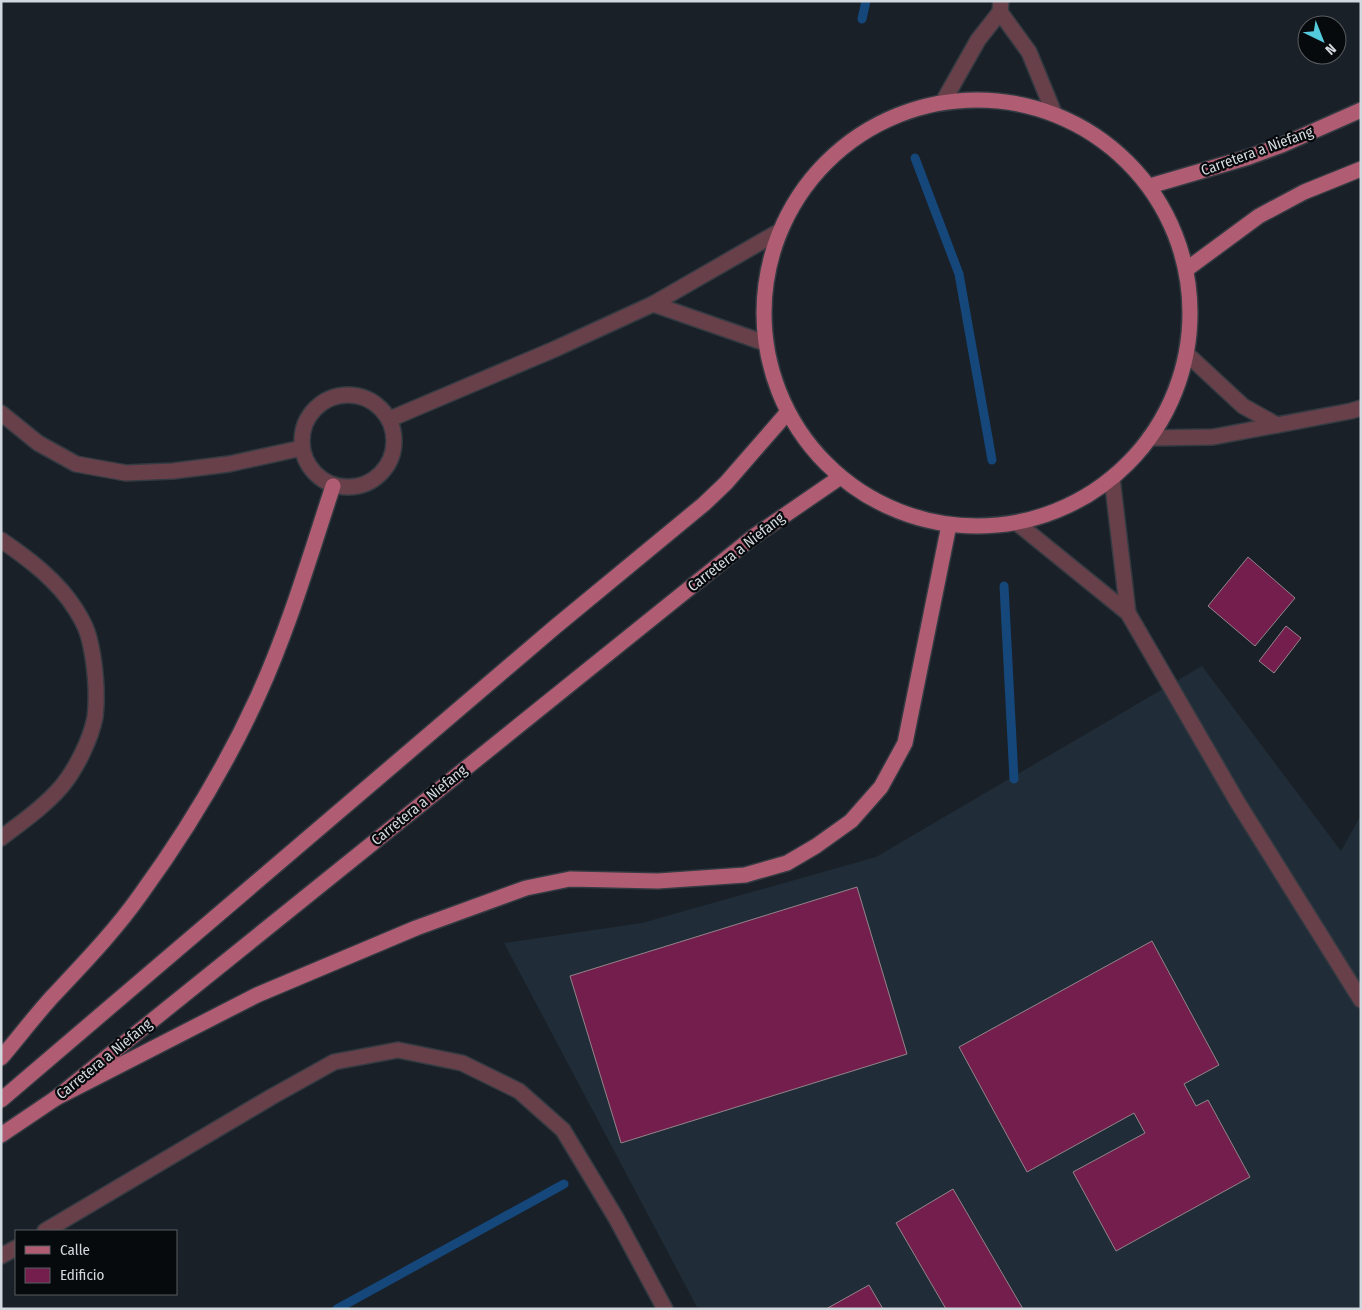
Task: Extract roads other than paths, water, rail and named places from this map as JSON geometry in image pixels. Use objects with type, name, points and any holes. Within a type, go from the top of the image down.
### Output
[{"type":"main road","points":[[981,99],[1018,103],[1054,113],[1108,142],[1150,186],[1166,212],[1178,240],[1187,269],[1186,354],[1172,398],[1149,438],[1112,478],[1083,498],[1050,513],[1017,523],[983,527],[949,525],[890,509],[839,478],[810,448],[787,414],[765,343],[763,305],[768,268],[780,231],[801,193],[828,160],[863,133],[902,113],[943,102],[981,99]]},
{"type":"main road","name":"Carretera a Niefang","points":[[1150,186],[1249,157],[1282,145],[1361,110]]},
{"type":"main road","points":[[1187,269],[1259,216],[1304,192],[1361,169]]},
{"type":"main road","points":[[1,1100],[555,627],[704,504],[726,483],[787,414]]},
{"type":"main road","name":"Carretera a Niefang","points":[[1,1135],[56,1098],[753,537],[839,478]]},
{"type":"main road","points":[[1,1058],[100,945],[140,896],[192,821],[230,753],[258,695],[289,618],[334,486]]},
{"type":"main road","points":[[56,1098],[257,995],[416,928],[526,888],[570,879],[658,881],[745,875],[787,863],[816,846],[851,822],[881,787],[905,743],[949,525]]},
{"type":"street","points":[[943,102],[978,40],[1001,6],[1029,52],[1054,113]]},
{"type":"street","points":[[390,419],[555,349],[654,304],[780,231]]},
{"type":"street","points":[[654,304],[765,343]]},
{"type":"street","points":[[1186,354],[1243,406],[1277,425]]},
{"type":"street","points":[[350,394],[366,398],[380,406],[390,419],[395,437],[393,455],[384,471],[370,482],[352,488],[334,486],[318,477],[308,464],[302,448],[302,432],[308,416],[320,404],[334,396],[350,394]]},
{"type":"street","points":[[1149,438],[1213,437],[1361,408]]},
{"type":"street","points":[[1,412],[38,443],[76,464],[126,473],[173,471],[229,464],[302,448]]},
{"type":"street","points":[[1112,478],[1128,613]]},
{"type":"street","points":[[1017,523],[1128,613],[1238,803],[1361,1000]]},
{"type":"street","points":[[1,540],[26,558],[60,588],[76,610],[89,636],[96,678],[94,718],[82,754],[62,785],[38,809],[1,838]]},
{"type":"street","points":[[47,1230],[334,1062],[398,1050],[462,1063],[519,1091],[563,1130],[616,1218],[664,1309]]},
{"type":"street","points":[[1,1256],[15,1249]]},
{"type":"waterway","points":[[862,19],[866,1]]},
{"type":"waterway","points":[[915,158],[959,274],[992,460]]},
{"type":"waterway","points":[[1004,586],[1014,779]]},
{"type":"waterway","points":[[337,1309],[564,1184]]}]
